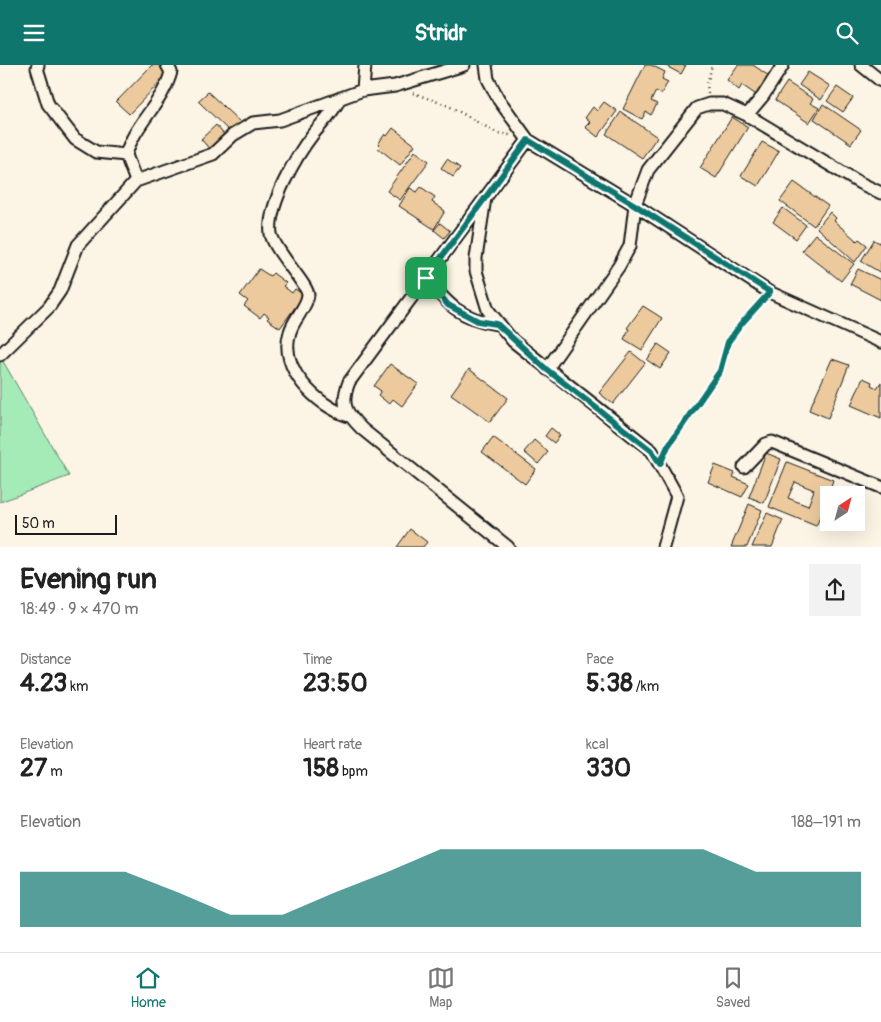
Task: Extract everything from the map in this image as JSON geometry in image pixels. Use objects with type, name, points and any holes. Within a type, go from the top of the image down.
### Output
[{"type":"street","points":[[38,65],[37,68],[48,104],[75,139],[96,152],[126,155]]},
{"type":"street","points":[[136,181],[126,155],[129,142],[168,84],[171,72],[167,65]]},
{"type":"street","points":[[364,90],[365,65]]},
{"type":"street","points":[[0,355],[49,307],[60,291],[78,245],[136,181],[213,154],[233,135],[253,123],[280,119],[364,90],[395,86],[464,65]]},
{"type":"street","points":[[486,65],[488,79],[499,100],[526,137],[770,292],[879,337]]},
{"type":"street","points":[[747,115],[763,96],[784,65]]},
{"type":"street","points":[[861,65],[881,81]]},
{"type":"street","points":[[340,98],[334,111],[299,154],[274,207],[272,234],[283,259],[307,289],[308,296],[289,332],[287,355],[302,385],[337,412],[349,416]]},
{"type":"street","points":[[546,369],[619,266],[630,246],[635,205],[648,170],[697,108],[709,104],[723,104],[747,115],[860,183],[881,193]]},
{"type":"street","points":[[508,547],[362,429],[349,416],[344,404],[344,394],[349,383],[486,196],[526,137]]},
{"type":"street","points":[[486,196],[476,258],[476,271],[488,310],[497,324],[546,369],[652,451],[677,496],[663,547]]},
{"type":"street","points":[[426,278],[448,305],[478,321],[497,324]]},
{"type":"street","points":[[744,467],[766,444],[772,442],[881,487]]},
{"type":"path","points":[[709,104],[707,85],[712,65]]},
{"type":"path","points":[[395,86],[449,106],[497,133],[526,137]]},
{"type":"path","points":[[660,464],[668,446],[720,371],[728,342],[742,323],[770,292]]},
{"type":"green space","points":[[0,356],[69,476],[0,502]]},
{"type":"building","points":[[152,65],[158,65],[168,74],[129,114],[116,102]]},
{"type":"building","points":[[645,65],[651,65],[665,72],[662,79],[668,82],[661,94],[656,91],[651,101],[657,104],[651,115],[646,112],[642,119],[623,109]]},
{"type":"building","points":[[664,65],[686,65],[681,74]]},
{"type":"building","points":[[738,65],[753,65],[772,78],[759,97],[742,85],[739,90],[727,80]]},
{"type":"building","points":[[808,72],[830,86],[821,100],[799,85]]},
{"type":"building","points":[[787,82],[813,99],[810,103],[819,108],[809,123],[775,100]]},
{"type":"building","points":[[837,87],[853,98],[843,112],[827,101]]},
{"type":"building","points":[[208,92],[240,122],[230,132],[198,101]]},
{"type":"building","points":[[604,102],[617,111],[598,137],[585,127],[590,122],[585,118],[593,107],[597,111]]},
{"type":"building","points":[[823,104],[861,130],[851,144],[814,119]]},
{"type":"building","points":[[621,112],[657,137],[642,158],[606,134]]},
{"type":"building","points":[[732,117],[748,127],[716,178],[700,168]]},
{"type":"building","points":[[216,125],[226,137],[211,151],[201,139]]},
{"type":"building","points":[[393,128],[415,145],[400,165],[378,148],[380,146],[378,144],[385,134],[387,136]]},
{"type":"building","points":[[762,142],[779,151],[758,186],[741,176]]},
{"type":"building","points":[[415,151],[429,161],[400,200],[387,191]]},
{"type":"building","points":[[447,159],[460,168],[453,177],[441,168]]},
{"type":"building","points":[[794,182],[828,206],[814,226],[780,201]]},
{"type":"building","points":[[421,187],[435,197],[432,202],[445,211],[434,229],[399,206],[410,188],[417,192]]},
{"type":"building","points":[[783,208],[806,225],[796,239],[773,222]]},
{"type":"building","points":[[830,212],[836,218],[834,221],[857,241],[859,239],[867,245],[855,262],[817,228]]},
{"type":"building","points":[[440,223],[450,231],[444,238],[434,230]]},
{"type":"building","points":[[815,234],[854,264],[841,281],[802,250]]},
{"type":"building","points":[[874,240],[880,243],[881,241],[881,273],[861,261]]},
{"type":"building","points":[[259,269],[270,276],[273,273],[286,283],[283,286],[292,293],[295,289],[304,295],[280,328],[267,319],[269,317],[264,313],[260,318],[244,306],[248,301],[240,295]]},
{"type":"building","points":[[858,269],[881,280],[881,300],[850,284]]},
{"type":"building","points":[[643,306],[662,318],[642,350],[624,339],[629,329],[627,328]]},
{"type":"building","points":[[658,344],[671,353],[660,369],[647,360]]},
{"type":"building","points":[[631,352],[645,363],[613,404],[599,393]]},
{"type":"building","points":[[832,359],[849,365],[828,418],[809,410]]},
{"type":"building","points":[[390,364],[418,384],[402,406],[393,399],[389,404],[378,395],[381,391],[374,386]]},
{"type":"building","points":[[469,369],[508,398],[490,422],[451,394]]},
{"type":"building","points":[[863,378],[872,382],[871,385],[877,388],[881,382],[881,418],[851,405]]},
{"type":"building","points":[[551,428],[560,435],[554,443],[545,436]]},
{"type":"building","points":[[493,437],[536,469],[525,484],[482,452]]},
{"type":"building","points":[[534,440],[548,452],[538,464],[524,452]]},
{"type":"building","points":[[766,453],[781,459],[764,503],[749,497]]},
{"type":"building","points":[[787,462],[833,480],[831,486],[820,486],[820,517],[816,526],[769,507]],"holes":[[[795,482],[814,490],[808,506],[788,498]]]},
{"type":"building","points":[[715,465],[735,473],[733,477],[749,484],[742,497],[708,482]]},
{"type":"building","points":[[749,504],[762,510],[747,547],[731,547]]},
{"type":"building","points":[[767,513],[783,520],[772,547],[752,547]]},
{"type":"building","points":[[410,529],[427,542],[423,547],[397,547]]},
{"type":"route","points":[[528,140],[635,205],[770,292],[742,323],[728,342],[720,371],[668,446],[660,464],[652,451],[546,369],[497,324],[478,321],[448,305],[426,278],[528,140]]}]
